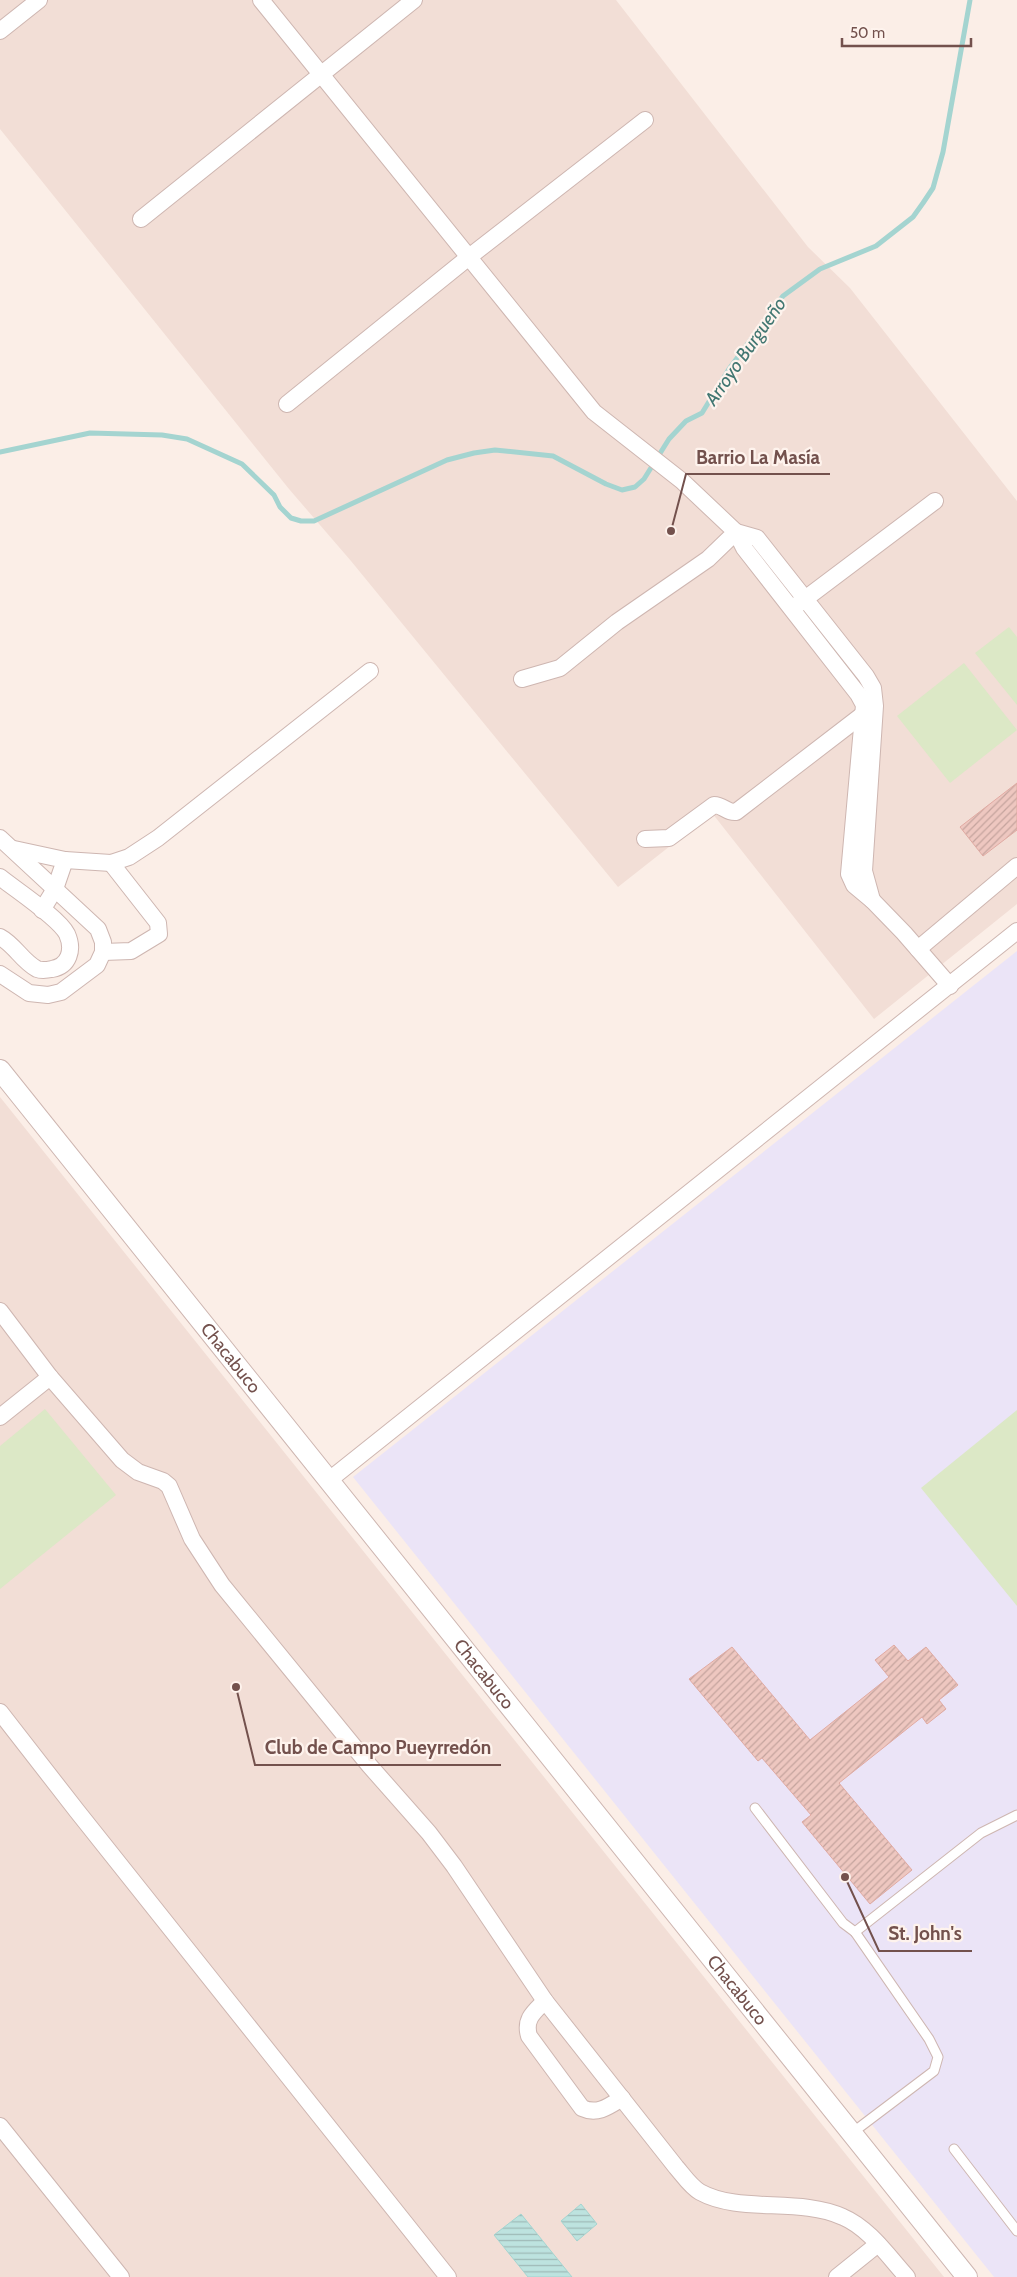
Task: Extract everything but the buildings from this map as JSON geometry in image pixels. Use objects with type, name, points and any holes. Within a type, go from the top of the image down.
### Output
[{"type":"street","points":[[0,31],[39,0]]},
{"type":"street","points":[[262,0],[594,412],[682,481],[736,532],[744,548],[858,694],[864,705],[870,709]]},
{"type":"street","points":[[141,219],[414,0]]},
{"type":"street","points":[[287,404],[469,257],[644,120]]},
{"type":"street","points":[[792,609],[935,501]]},
{"type":"street","points":[[736,532],[758,538],[866,676],[873,688],[848,874],[854,886],[872,900],[950,986]]},
{"type":"street","points":[[522,679],[560,668],[617,622],[708,560],[736,532]]},
{"type":"street","points":[[3,841],[65,860],[111,863],[129,857],[158,838],[370,671]]},
{"type":"street","points":[[645,839],[669,838],[714,805],[720,805],[731,812],[736,812],[749,804],[870,709]]},
{"type":"street","points":[[0,974],[29,992],[48,995],[61,992],[97,965],[103,952],[103,942],[98,929],[3,841]]},
{"type":"street","points":[[42,910],[55,889],[65,860]]},
{"type":"street","points":[[103,952],[131,951],[159,934],[158,923],[111,863]]},
{"type":"street","points":[[918,949],[1017,866]]},
{"type":"street","points":[[0,877],[42,910],[67,934],[70,952],[68,961],[61,967],[40,970],[30,964],[8,941],[0,936]]},
{"type":"street","points":[[328,1480],[1017,931]]},
{"type":"street","name":"Chacabuco","points":[[0,1070],[968,2277]]},
{"type":"street","points":[[0,1311],[50,1377],[128,1467],[163,1481],[169,1486],[192,1539],[222,1585],[439,1846],[545,2001],[676,2167],[699,2191],[722,2201],[813,2208],[843,2217],[860,2228],[878,2244],[907,2277]]},
{"type":"street","points":[[0,1417],[50,1377]]},
{"type":"street","points":[[0,1712],[95,1835],[448,2277]]},
{"type":"street","points":[[545,2001],[528,2018],[526,2028],[529,2036],[582,2108],[590,2112],[601,2110],[622,2098]]},
{"type":"street","points":[[0,2126],[121,2277]]},
{"type":"street","points":[[845,2274],[878,2244]]},
{"type":"lane","points":[[755,1808],[843,1924],[855,1932],[929,2039],[938,2057],[934,2071],[852,2133]]},
{"type":"lane","points":[[855,1932],[982,1833],[1017,1814]]},
{"type":"lane","points":[[954,2150],[1017,2231]]},
{"type":"shaded area","points":[[0,0],[616,0],[808,247],[850,288],[1017,501],[1017,904],[874,1019],[712,813],[618,887],[351,561],[289,489],[0,129]]},
{"type":"shaded area","points":[[1017,951],[1017,2277],[994,2277],[353,1477]]},
{"type":"shaded area","points":[[0,1097],[944,2277],[0,2277]]},
{"type":"green space","points":[[1009,627],[1017,637],[1017,705],[975,653]]},
{"type":"green space","points":[[964,663],[1017,730],[950,783],[897,716]]},
{"type":"green space","points":[[45,1409],[116,1495],[0,1589],[0,1446]]},
{"type":"green space","points":[[1017,1410],[1017,1606],[921,1488]]},
{"type":"water","points":[[581,2204],[597,2224],[577,2241],[561,2221]]},
{"type":"water","points":[[521,2214],[572,2277],[528,2277],[494,2235]]},
{"type":"waterway","name":"Arroyo Burgueño","points":[[0,452],[90,433],[162,435],[187,439],[242,464],[274,495],[280,507],[291,518],[301,521],[314,521],[447,460],[495,450],[553,456],[606,484],[622,490],[635,487],[644,479],[669,439],[686,421],[702,413],[729,369],[783,296],[820,269],[876,246],[913,217],[923,203],[933,188],[943,152],[970,0]]},
{"type":"place","name":"Barrio La Masía","points":[[671,531]]},
{"type":"place","name":"Club de Campo Pueyrredón","points":[[236,1687]]},
{"type":"place","name":"St. John's","points":[[845,1877]]}]
